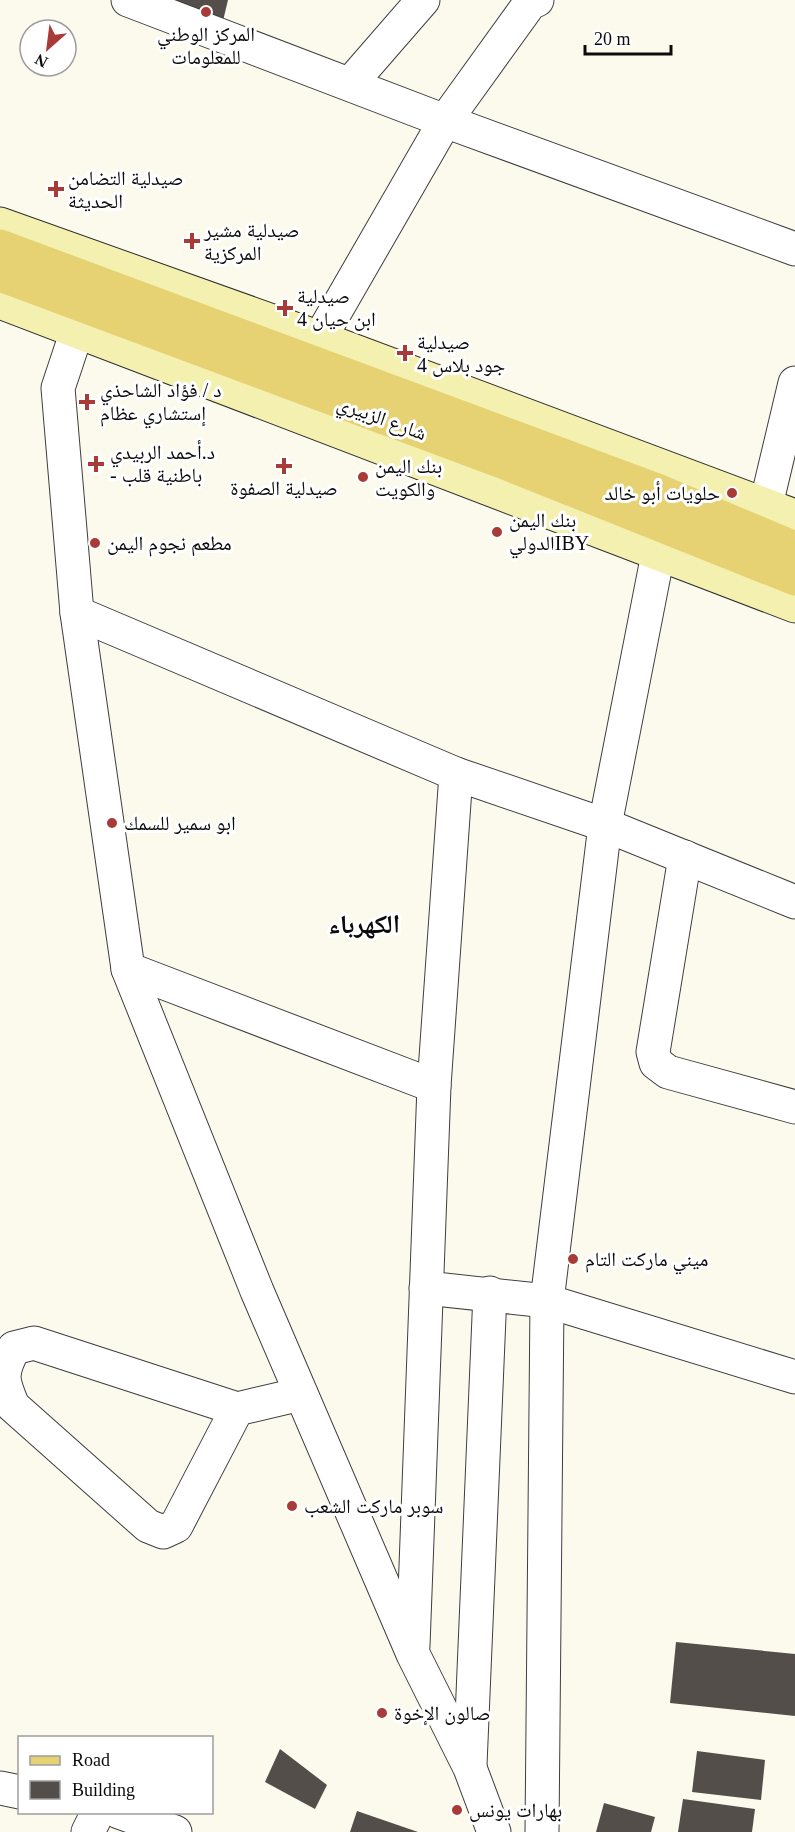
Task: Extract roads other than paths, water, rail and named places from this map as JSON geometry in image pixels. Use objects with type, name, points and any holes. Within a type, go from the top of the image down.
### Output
[{"type":"main road","name":"شارع الزبيري","points":[[0,224],[320,338],[661,479],[795,548]]},
{"type":"main road","name":"شارع الزبيري","points":[[0,246],[661,479],[780,511]]},
{"type":"main road","name":"شارع الزبيري","points":[[0,275],[502,462],[795,579]]},
{"type":"main road","name":"شارع الزبيري","points":[[0,302],[795,606]]},
{"type":"street","points":[[128,0],[445,121],[795,249]]},
{"type":"street","points":[[350,84],[423,0]]},
{"type":"street","points":[[320,338],[445,121],[531,1]]},
{"type":"street","points":[[76,331],[58,388],[77,613],[128,969],[257,1291],[413,1654],[470,1768],[495,1832]]},
{"type":"street","points":[[780,511],[795,383]]},
{"type":"street","points":[[542,1832],[547,1301],[605,825],[658,554]]},
{"type":"street","points":[[77,613],[456,774],[605,825],[795,902]]},
{"type":"street","points":[[413,1654],[434,1086],[456,774]]},
{"type":"street","points":[[685,857],[653,1052],[656,1063],[668,1072],[795,1107]]},
{"type":"street","points":[[128,969],[434,1086]]},
{"type":"street","points":[[426,1288],[490,1293],[547,1301],[795,1377]]},
{"type":"street","points":[[470,1768],[490,1293]]},
{"type":"street","points":[[237,1409],[176,1526],[163,1532],[148,1526],[13,1406],[5,1388],[4,1366],[14,1348],[34,1344],[237,1409],[301,1394]]},
{"type":"street","points":[[0,1788],[18,1792]]},
{"type":"street","points":[[88,1832],[97,1814]]},
{"type":"street","points":[[125,1814],[175,1832]]},
{"type":"place","name":"المركز الوطني للمعلومات","points":[[206,12]]},
{"type":"place","name":"صيدلية التضامن الحديثة","points":[[56,189]]},
{"type":"place","name":"صيدلية مشير المركزية","points":[[192,241]]},
{"type":"place","name":"صيدلية ابن حيان 4","points":[[285,308]]},
{"type":"place","name":"صيدلية جود بلاس 4","points":[[405,353]]},
{"type":"place","name":"د / فؤاد الشاحذي إستشاري عظام","points":[[87,402]]},
{"type":"place","name":"د.أحمد الربيدي - باطنية قلب","points":[[96,464]]},
{"type":"place","name":"صيدلية الصفوة","points":[[284,466]]},
{"type":"place","name":"بنك اليمن والكويت","points":[[363,477]]},
{"type":"place","name":"حلويات أبو خالد","points":[[732,493]]},
{"type":"place","name":"بنك اليمن الدوليIBY","points":[[497,532]]},
{"type":"place","name":"مطعم نجوم اليمن","points":[[95,543]]},
{"type":"place","name":"ابو سمير للسمك","points":[[112,823]]},
{"type":"place","name":"ميني ماركت التام","points":[[573,1259]]},
{"type":"place","name":"سوبر ماركت الشعب","points":[[292,1506]]},
{"type":"place","name":"صالون الإخوة","points":[[382,1713]]},
{"type":"place","name":"بهارات يونس","points":[[457,1810]]},
{"type":"district","name":"الكهرباء","points":[[364,924]]}]
